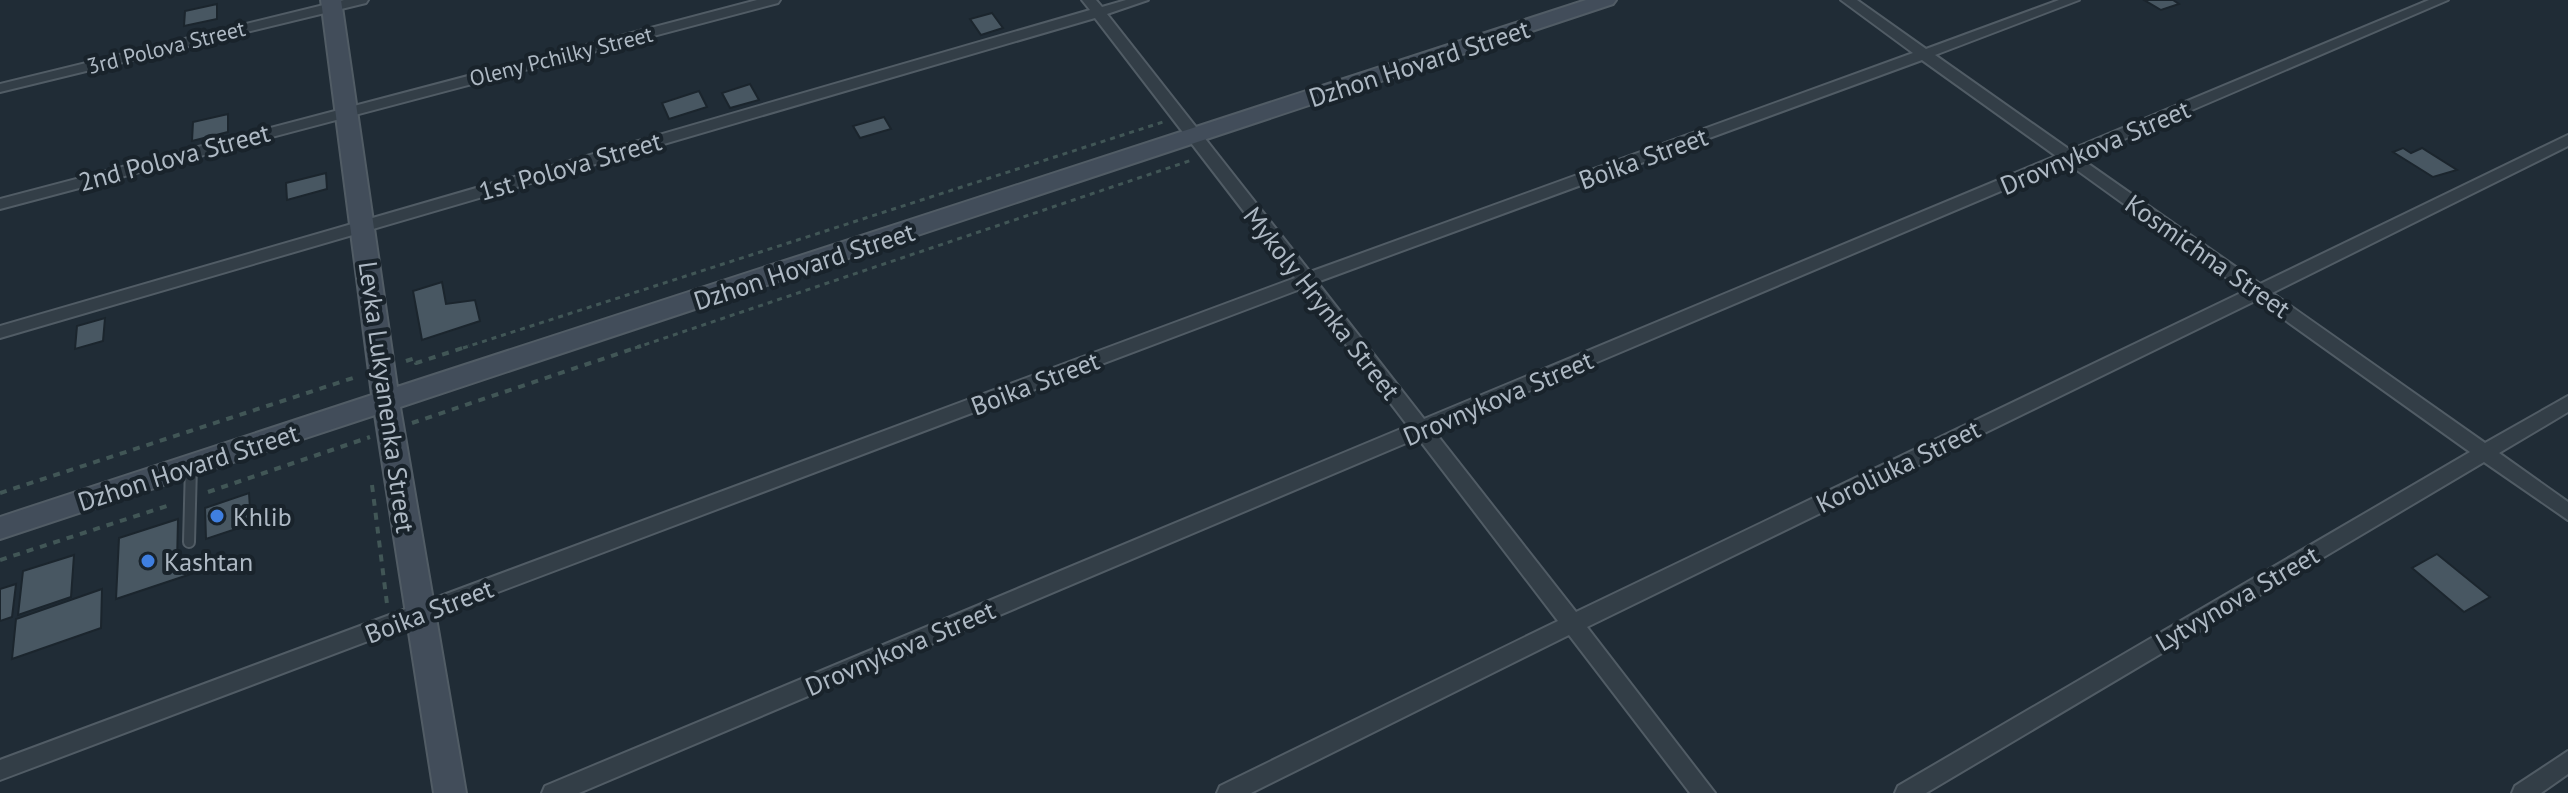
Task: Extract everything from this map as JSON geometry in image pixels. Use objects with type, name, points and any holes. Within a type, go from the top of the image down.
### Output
[{"type":"street","name":"3rd Polova Street","points":[[0,88],[331,4],[361,0]]},
{"type":"street","name":"Oleny Pchilky Street","points":[[348,111],[773,0]]},
{"type":"street","name":"1st Polova Street","points":[[0,332],[1094,6],[1141,0]]},
{"type":"street","name":"Dzhon Hovard Street","points":[[0,528],[191,466],[376,420],[1200,146],[1606,0]]},
{"type":"street","name":"Kosmichna Street","points":[[1848,0],[2568,512]]},
{"type":"street","name":"Boika Street","points":[[0,770],[1306,280],[2072,0]]},
{"type":"street","name":"Drovnykova Street","points":[[553,793],[2441,0]]},
{"type":"street","name":"Levka Lukyanenka Street","points":[[331,4],[381,369],[376,420],[420,614],[450,793]]},
{"type":"street","name":"Mykoly Hrynka Street","points":[[1094,6],[1420,431],[1704,793]]},
{"type":"street","name":"2nd Polova Street","points":[[0,204],[348,111]]},
{"type":"street","name":"Koroliuka Street","points":[[1228,793],[1570,623],[2261,292],[2568,140]]},
{"type":"street","name":"Lytvynova Street","points":[[1906,793],[2568,403]]},
{"type":"street","points":[[2523,793],[2568,761]]},
{"type":"lane","points":[[189,542],[191,466]]},
{"type":"path","points":[[0,493],[415,358],[416,363],[1179,117]]},
{"type":"path","points":[[0,560],[190,498],[376,420],[1200,146]]},
{"type":"path","points":[[368,454],[376,420]]},
{"type":"path","points":[[370,470],[390,626]]},
{"type":"building","points":[[2144,0],[2173,0],[2179,4],[2161,10]]},
{"type":"building","points":[[217,4],[217,19],[184,26],[185,11]]},
{"type":"building","points":[[992,13],[1003,28],[981,35],[970,19]]},
{"type":"building","points":[[750,84],[759,100],[730,108],[722,93]]},
{"type":"building","points":[[699,91],[707,107],[669,119],[662,103]]},
{"type":"building","points":[[228,114],[228,132],[192,141],[193,122]]},
{"type":"building","points":[[884,117],[891,129],[860,138],[853,126]]},
{"type":"building","points":[[2403,148],[2411,153],[2422,148],[2457,170],[2433,177],[2393,152]]},
{"type":"building","points":[[326,173],[327,189],[287,200],[286,183]]},
{"type":"building","points":[[442,282],[446,304],[475,300],[480,321],[422,340],[413,291]]},
{"type":"building","points":[[105,318],[103,341],[75,349],[77,326]]},
{"type":"building","points":[[249,493],[251,524],[206,539],[205,508]]},
{"type":"building","name":"Kashtan","points":[[178,519],[177,564],[194,558],[194,573],[116,599],[119,538]]},
{"type":"building","points":[[2437,554],[2490,597],[2464,612],[2412,568]]},
{"type":"building","points":[[74,555],[71,597],[18,615],[23,571]]},
{"type":"building","points":[[16,584],[12,617],[0,621],[0,589]]},
{"type":"building","points":[[102,589],[101,628],[12,659],[16,619]]},
{"type":"place","name":"Khlib","points":[[217,516]]},
{"type":"place","name":"Kashtan","points":[[148,561]]}]
